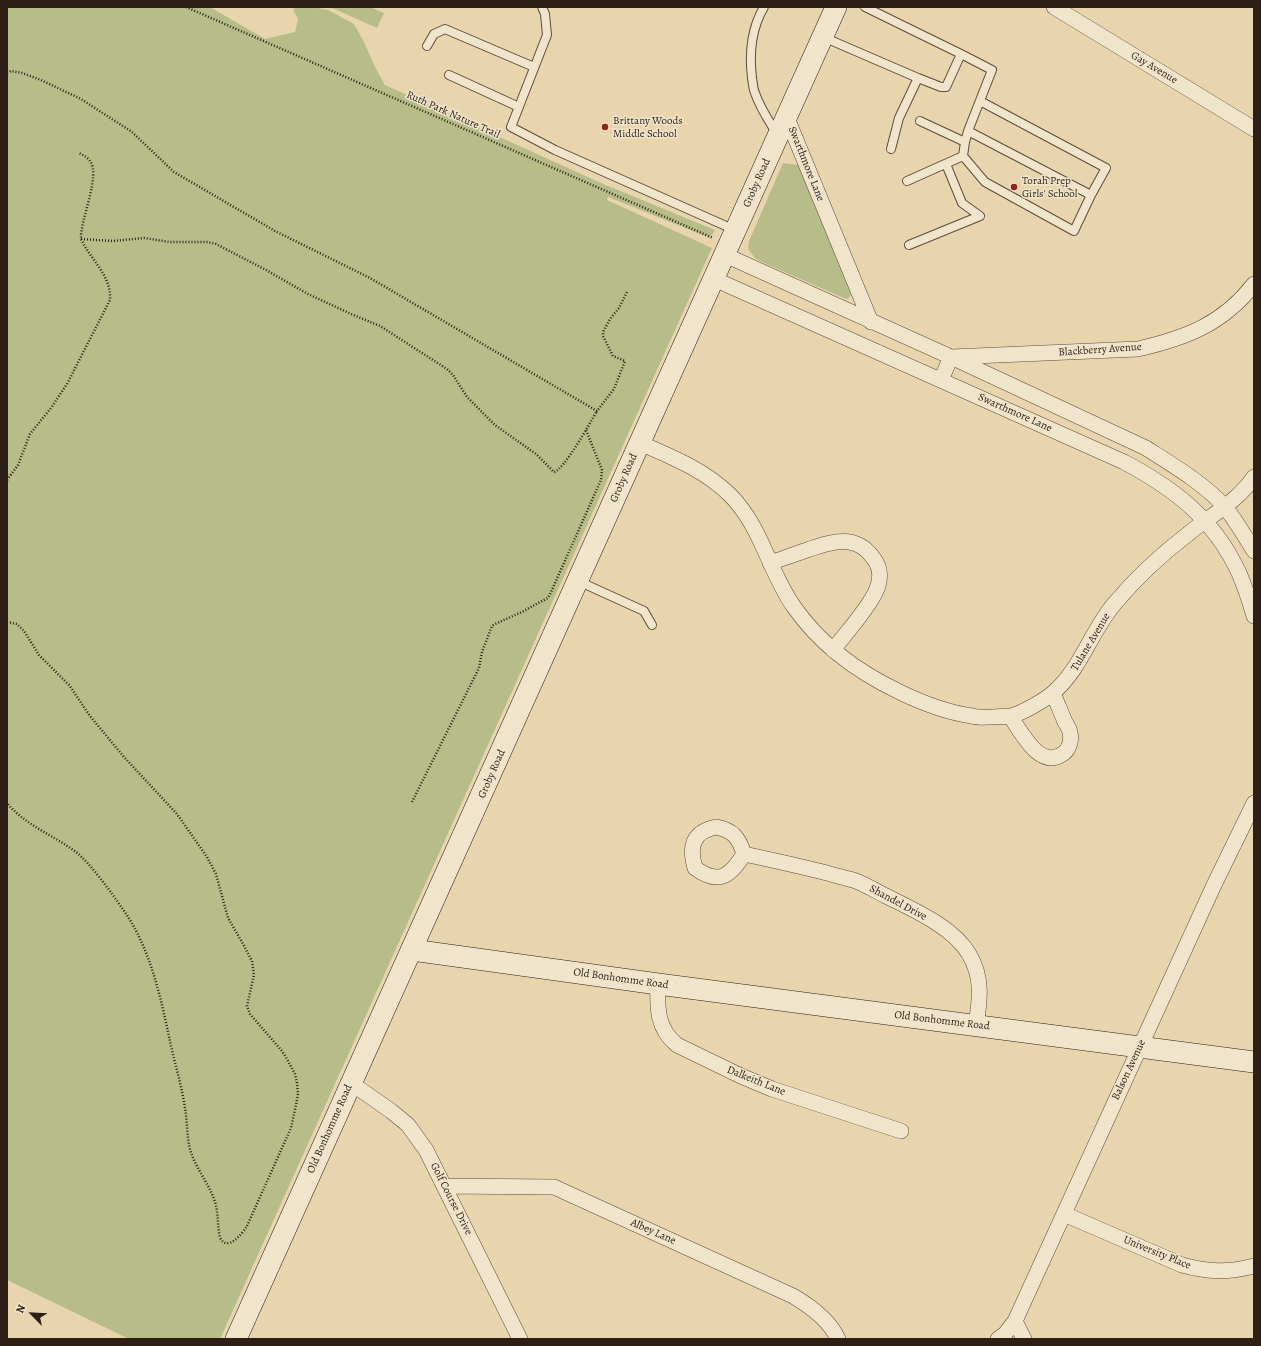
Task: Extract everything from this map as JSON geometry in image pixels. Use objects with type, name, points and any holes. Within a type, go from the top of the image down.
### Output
[{"type":"street","name":"Groby Road","points":[[412,950],[836,7]]},
{"type":"street","name":"Gay Avenue","points":[[1054,7],[1254,129]]},
{"type":"street","name":"Swarthmore Lane","points":[[782,127],[871,322]]},
{"type":"street","points":[[725,255],[951,357],[1146,448],[1201,485],[1224,506],[1254,551]]},
{"type":"street","name":"Swarthmore Lane","points":[[714,279],[1124,462],[1149,475],[1171,490],[1206,520],[1228,553],[1239,573],[1254,616]]},
{"type":"street","name":"Blackberry Avenue","points":[[951,357],[1138,349],[1167,342],[1187,335],[1226,313],[1244,297],[1254,284]]},
{"type":"street","points":[[941,380],[951,357]]},
{"type":"street","name":"Tulane Avenue","points":[[640,443],[695,468],[715,481],[731,496],[746,514],[760,539],[778,581],[793,606],[818,636],[833,650],[855,667],[881,682],[936,707],[975,717],[1010,716],[1032,707],[1053,693],[1074,671],[1103,620],[1134,582],[1186,535],[1247,488],[1254,477]]},
{"type":"street","points":[[770,563],[819,546],[844,541],[860,545],[873,557],[879,568],[880,576],[877,590],[870,602],[833,650]]},
{"type":"street","points":[[1010,716],[1033,748],[1042,755],[1050,758],[1058,757],[1067,751],[1070,744],[1070,734],[1053,693]]},
{"type":"street","name":"Balson Avenue","points":[[998,1339],[1005,1334],[1015,1321],[1214,885],[1254,802]]},
{"type":"street","name":"Shandel Drive","points":[[744,854],[784,862],[856,881],[914,910],[938,924],[956,938],[969,954],[976,970],[980,986],[980,1004],[976,1025]]},
{"type":"street","name":"Old Bonhomme Road","points":[[236,1339],[412,950],[658,984],[1254,1062]]},
{"type":"street","name":"Dalkeith Lane","points":[[658,984],[657,1000],[659,1020],[665,1032],[677,1045],[741,1076],[772,1089],[901,1131]]},
{"type":"street","name":"Golf Course Drive","points":[[351,1083],[408,1125],[426,1150],[520,1339]]},
{"type":"street","name":"Albey Lane","points":[[445,1186],[554,1187],[793,1296],[811,1307],[836,1333],[838,1339]]},
{"type":"street","name":"University Place","points":[[1064,1214],[1182,1265],[1196,1269],[1223,1271],[1254,1266]]},
{"type":"street","points":[[1015,1321],[1024,1339]]},
{"type":"lane","points":[[542,7],[545,14],[547,35],[511,127],[577,160],[736,231]]},
{"type":"lane","points":[[764,7],[757,19],[750,49],[751,72],[754,92],[762,110],[782,127]]},
{"type":"lane","points":[[865,7],[992,70],[968,131],[963,156],[985,182],[1074,230],[1106,168],[980,101]]},
{"type":"lane","points":[[427,46],[434,34],[445,29],[534,67]]},
{"type":"lane","points":[[823,37],[941,87],[946,87],[961,54]]},
{"type":"lane","points":[[449,75],[519,107]]},
{"type":"lane","points":[[891,149],[899,118],[918,78]]},
{"type":"lane","points":[[920,121],[965,142]]},
{"type":"lane","points":[[968,131],[1091,195]]},
{"type":"lane","points":[[907,181],[963,156]]},
{"type":"lane","points":[[909,245],[980,216],[962,203],[946,164]]},
{"type":"lane","points":[[578,581],[644,612],[652,625]]},
{"type":"path","name":"Ruth Park Nature Trail","points":[[186,7],[713,238]]},
{"type":"path","points":[[7,73],[11,71],[22,73],[82,99],[132,132],[174,172],[275,231],[370,278],[597,411]]},
{"type":"path","points":[[7,480],[18,465],[30,434],[51,408],[67,384],[110,300],[109,288],[103,274],[84,244],[82,238],[81,232],[89,203],[93,169],[89,160],[79,153]]},
{"type":"path","points":[[82,238],[108,241],[144,238],[170,242],[208,242],[216,244],[314,297],[380,326],[450,371],[467,397],[495,425],[536,454],[554,472],[560,469],[571,454],[597,411],[614,389],[625,361],[613,356],[603,336],[603,332],[610,319],[619,308],[627,292]]},
{"type":"path","points":[[412,802],[479,668],[482,652],[492,626],[543,601],[548,598],[551,592],[601,480],[602,470],[586,429]]},
{"type":"path","points":[[7,622],[16,624],[24,630],[39,655],[69,684],[90,716],[124,757],[173,810],[200,846],[216,874],[228,918],[252,961],[254,975],[248,999],[248,1010],[282,1051],[295,1074],[298,1094],[290,1128],[247,1226],[243,1233],[232,1242],[228,1244],[224,1243],[220,1238],[214,1200],[193,1157],[188,1137],[182,1092],[164,1012],[152,970],[138,936],[122,908],[78,853],[18,815],[7,803]]},
{"type":"green space","points":[[7,7],[210,7],[265,39],[295,32],[298,19],[293,9],[298,7],[312,7],[328,10],[354,24],[385,85],[601,183],[715,230],[710,238],[608,197],[607,200],[712,248],[220,1339],[129,1339],[7,1280]]},
{"type":"green space","points":[[330,7],[370,7],[384,13],[377,28]]},
{"type":"green space","points":[[783,163],[798,165],[803,170],[851,294],[849,298],[846,299],[762,262],[755,258],[748,249],[749,241]]},
{"type":"place","name":"Brittany Woods Middle School","points":[[605,127]]},
{"type":"place","name":"Torah Prep Girls' School","points":[[1014,187]]}]
